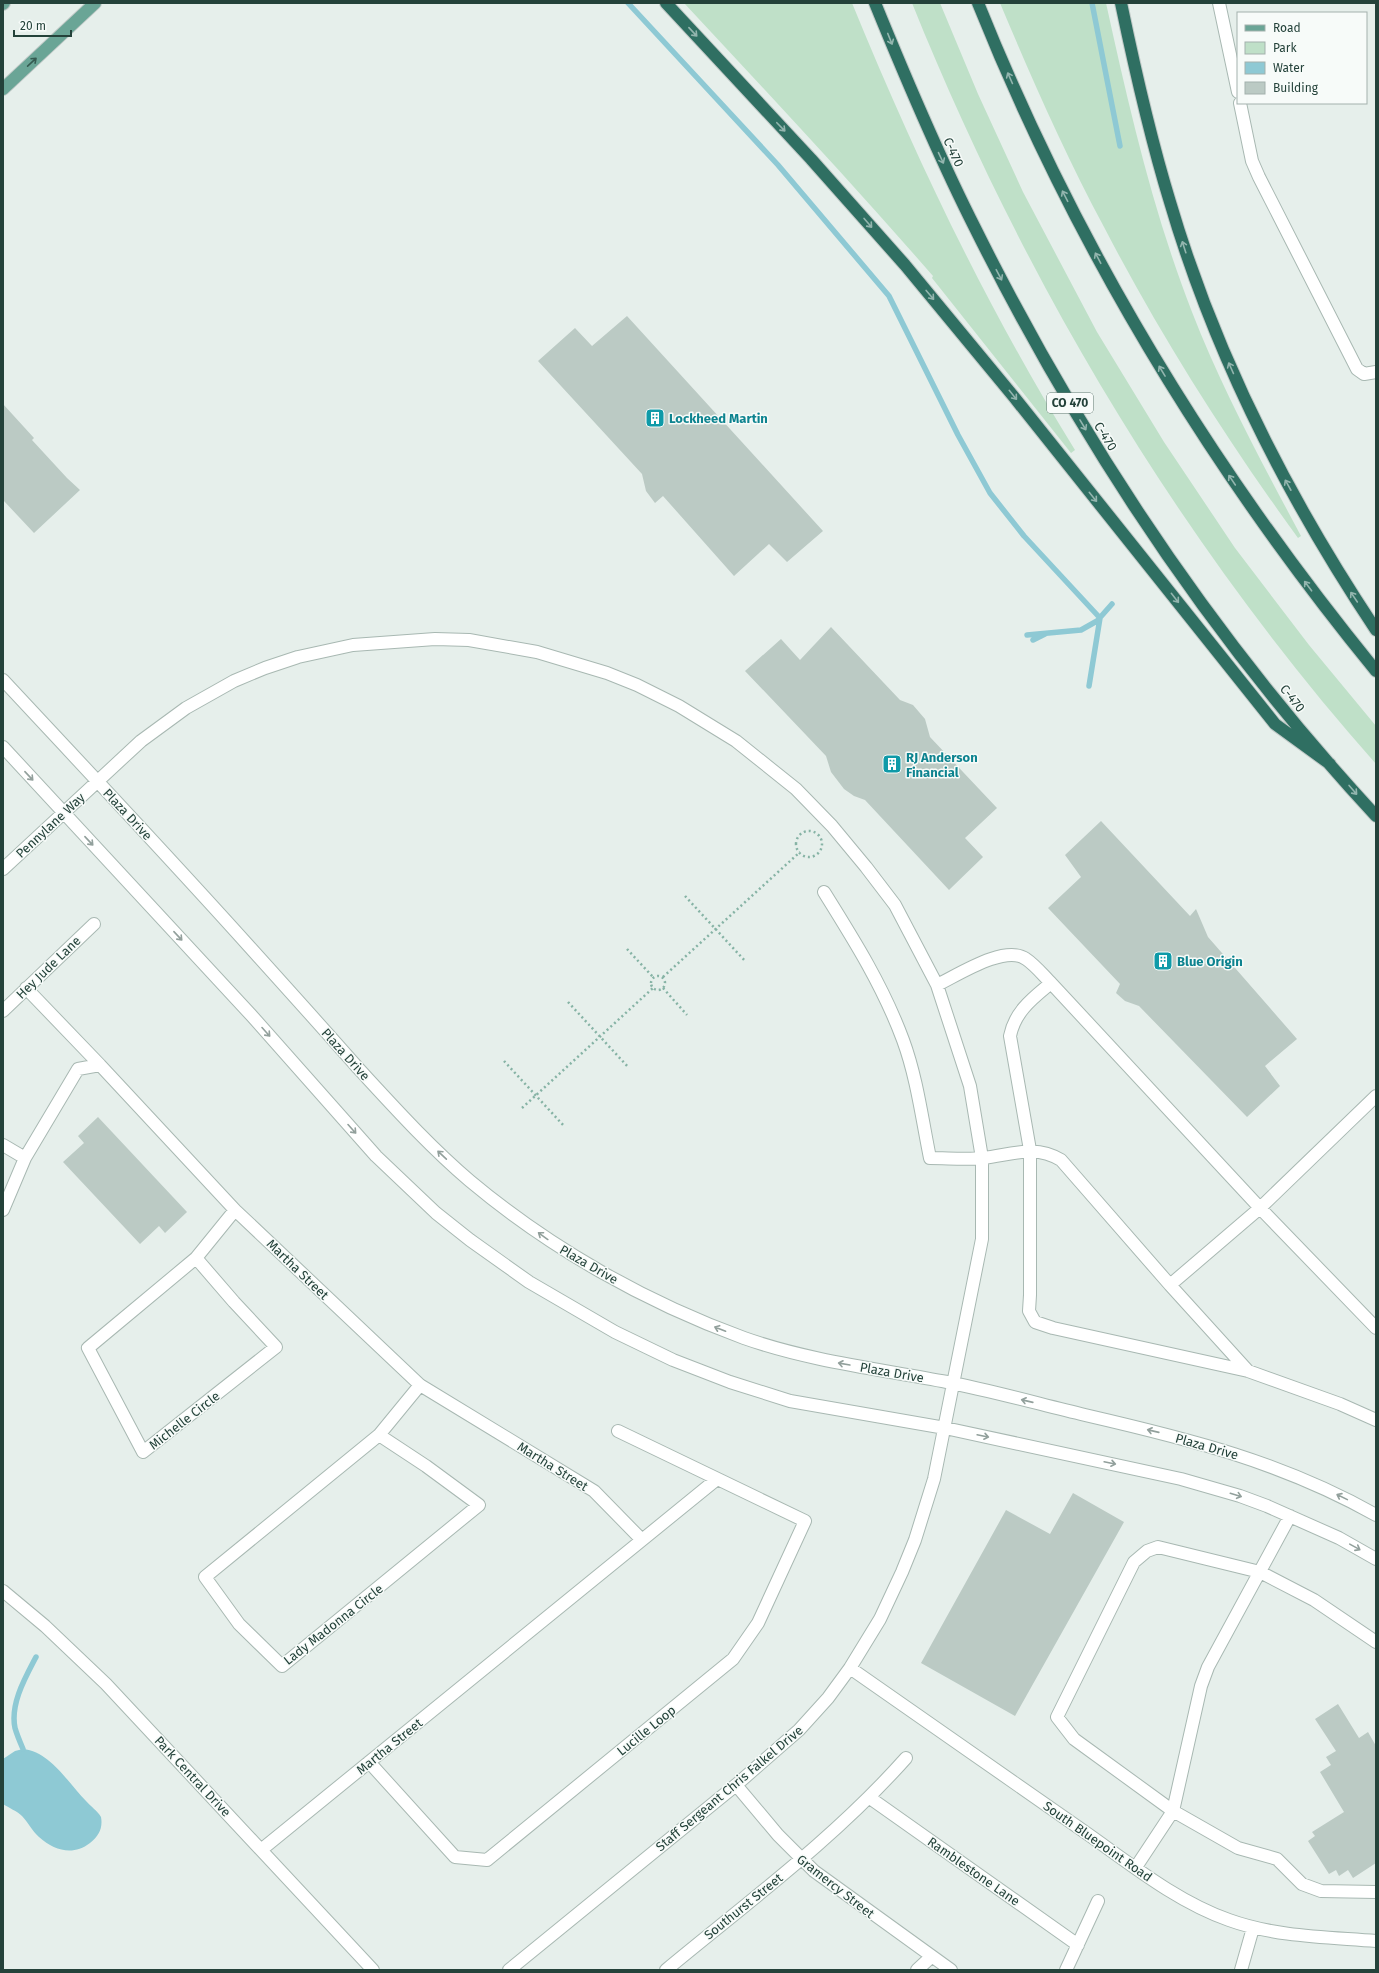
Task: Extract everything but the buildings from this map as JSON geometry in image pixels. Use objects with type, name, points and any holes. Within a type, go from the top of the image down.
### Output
[{"type":"highway","points":[[666,3],[811,159],[905,265],[1014,397],[1275,724],[1330,764]]},
{"type":"highway","name":"C-470","points":[[875,3],[922,115],[964,207],[1017,310],[1067,398],[1129,498],[1182,576],[1256,674],[1330,764],[1376,816]]},
{"type":"highway","points":[[978,3],[1057,180],[1108,278],[1158,364],[1197,428],[1269,533],[1313,593],[1376,671]]},
{"type":"highway","points":[[1121,3],[1159,168],[1186,252],[1220,343],[1247,404],[1284,477],[1329,557],[1376,630]]},
{"type":"main road","points":[[3,89],[95,3]]},
{"type":"street","points":[[1219,3],[1237,87]]},
{"type":"street","points":[[1240,104],[1252,161],[1266,192],[1357,369],[1364,374],[1376,372]]},
{"type":"street","name":"Pennylane Way","points":[[3,869],[141,741],[186,708],[234,681],[265,668],[298,657],[353,645],[435,639],[469,640],[537,652],[607,673],[637,685],[704,720],[763,760],[796,789],[830,824],[866,867],[895,905],[937,985]]},
{"type":"street","name":"Plaza Drive","points":[[3,680],[215,908],[409,1124],[466,1178],[498,1204],[554,1244],[636,1291],[691,1318],[745,1338],[802,1356],[952,1383],[1193,1440],[1255,1460],[1307,1480],[1376,1515]]},
{"type":"street","points":[[3,747],[252,1016],[376,1156],[436,1213],[470,1240],[529,1282],[621,1335],[673,1360],[730,1382],[790,1401],[945,1428],[1181,1479],[1240,1496],[1290,1516],[1339,1538],[1376,1559]]},
{"type":"street","points":[[824,892],[868,962],[889,1004],[913,1072],[930,1158],[982,1158],[1030,1150],[1052,1155],[1061,1160],[1170,1285],[1248,1371]]},
{"type":"street","name":"Hey Jude Lane","points":[[3,1011],[94,924]]},
{"type":"street","points":[[937,985],[990,959],[1008,955],[1017,955],[1026,959],[1051,983],[1260,1208],[1376,1328]]},
{"type":"street","points":[[1051,983],[1026,1004],[1012,1023],[1010,1036],[1030,1150],[1029,1311],[1035,1322],[1053,1328],[1248,1371],[1340,1404],[1376,1420]]},
{"type":"street","name":"Staff Sergeant Chris Falkel Drive","points":[[509,1970],[736,1785],[807,1721],[828,1698],[850,1668],[886,1608],[910,1553],[932,1488],[982,1239],[982,1158],[970,1086],[937,985]]},
{"type":"street","name":"Martha Street","points":[[26,988],[235,1210],[420,1385],[594,1491],[642,1540],[262,1850]]},
{"type":"street","points":[[3,1210],[25,1158],[78,1069],[100,1065]]},
{"type":"street","points":[[1170,1285],[1260,1208],[1376,1096]]},
{"type":"street","points":[[3,1145],[25,1158]]},
{"type":"street","name":"Michelle Circle","points":[[196,1258],[276,1347],[143,1452],[88,1348],[196,1258],[235,1210]]},
{"type":"street","name":"Lady Madonna Circle","points":[[379,1435],[426,1466],[480,1505],[282,1666],[239,1624],[206,1577],[379,1435],[420,1385]]},
{"type":"street","name":"Lucille Loop","points":[[369,1762],[455,1857],[487,1860],[733,1659],[758,1623],[805,1521],[618,1431]]},
{"type":"street","points":[[642,1540],[717,1479]]},
{"type":"street","points":[[1136,1867],[1173,1811],[1201,1686],[1208,1667],[1290,1516]]},
{"type":"street","points":[[1376,1642],[1314,1600],[1260,1572],[1158,1547],[1147,1551],[1134,1562],[1057,1717],[1074,1739],[1173,1811],[1238,1848],[1277,1859],[1302,1884],[1321,1891],[1376,1892]]},
{"type":"street","name":"Park Central Drive","points":[[3,1591],[45,1626],[106,1684],[373,1970]]},
{"type":"street","name":"South Bluepoint Road","points":[[850,1668],[1136,1867],[1174,1892],[1207,1911],[1253,1928],[1276,1932],[1376,1941]]},
{"type":"street","name":"Southurst Street","points":[[666,1970],[800,1859],[870,1798],[906,1758]]},
{"type":"street","name":"Gramercy Street","points":[[736,1785],[800,1859],[829,1883],[951,1970]]},
{"type":"street","name":"Ramblestone Lane","points":[[870,1798],[1078,1945]]},
{"type":"street","points":[[1066,1970],[1098,1902]]},
{"type":"street","points":[[1241,1970],[1253,1928]]},
{"type":"street","points":[[917,1970],[931,1957]]},
{"type":"path","points":[[811,831],[818,835],[822,846],[818,853],[811,857],[800,852],[796,844],[802,833],[811,831]]},
{"type":"path","points":[[663,977],[800,852]]},
{"type":"path","points":[[685,896],[746,962]]},
{"type":"path","points":[[627,949],[653,977]]},
{"type":"path","points":[[653,977],[659,975],[663,977]]},
{"type":"path","points":[[653,977],[651,983],[653,988]]},
{"type":"path","points":[[663,977],[665,984],[663,988]]},
{"type":"path","points":[[653,988],[659,990],[663,988]]},
{"type":"path","points":[[522,1108],[653,988]]},
{"type":"path","points":[[663,988],[687,1015]]},
{"type":"path","points":[[568,1002],[629,1068]]},
{"type":"path","points":[[504,1061],[564,1126]]},
{"type":"green space","points":[[684,3],[852,3],[901,118],[954,231],[1012,342],[1075,450],[1071,453],[932,278],[933,276],[841,172]]},
{"type":"green space","points":[[912,3],[940,3],[978,94],[1023,192],[1097,332],[1164,442],[1235,548],[1309,645],[1376,726],[1376,764],[1304,678],[1236,590],[1172,498],[1112,404],[1056,307],[1004,208],[956,106]]},
{"type":"green space","points":[[1000,3],[1106,3],[1143,159],[1165,236],[1178,274],[1216,369],[1257,453],[1301,536],[1298,538],[1245,463],[1195,386],[1125,267],[1062,144]]},
{"type":"water","points":[[23,1749],[33,1751],[50,1762],[101,1817],[101,1828],[98,1835],[84,1847],[71,1851],[51,1846],[37,1835],[20,1814],[3,1804],[3,1759],[15,1751]]},
{"type":"waterway","points":[[628,3],[778,165],[889,296],[958,435],[990,493],[1024,536],[1100,618],[1089,686]]},
{"type":"waterway","points":[[1092,3],[1120,146]]},
{"type":"waterway","points":[[1027,635],[1081,630],[1097,621],[1112,604]]},
{"type":"waterway","points":[[1033,640],[1045,634]]},
{"type":"waterway","points":[[23,1749],[15,1728],[15,1710],[20,1691],[36,1657]]},
{"type":"place","name":"Lockheed Martin","points":[[655,418]]},
{"type":"place","name":"RJ Anderson Financial","points":[[892,764]]},
{"type":"place","name":"Blue Origin","points":[[1163,961]]}]
